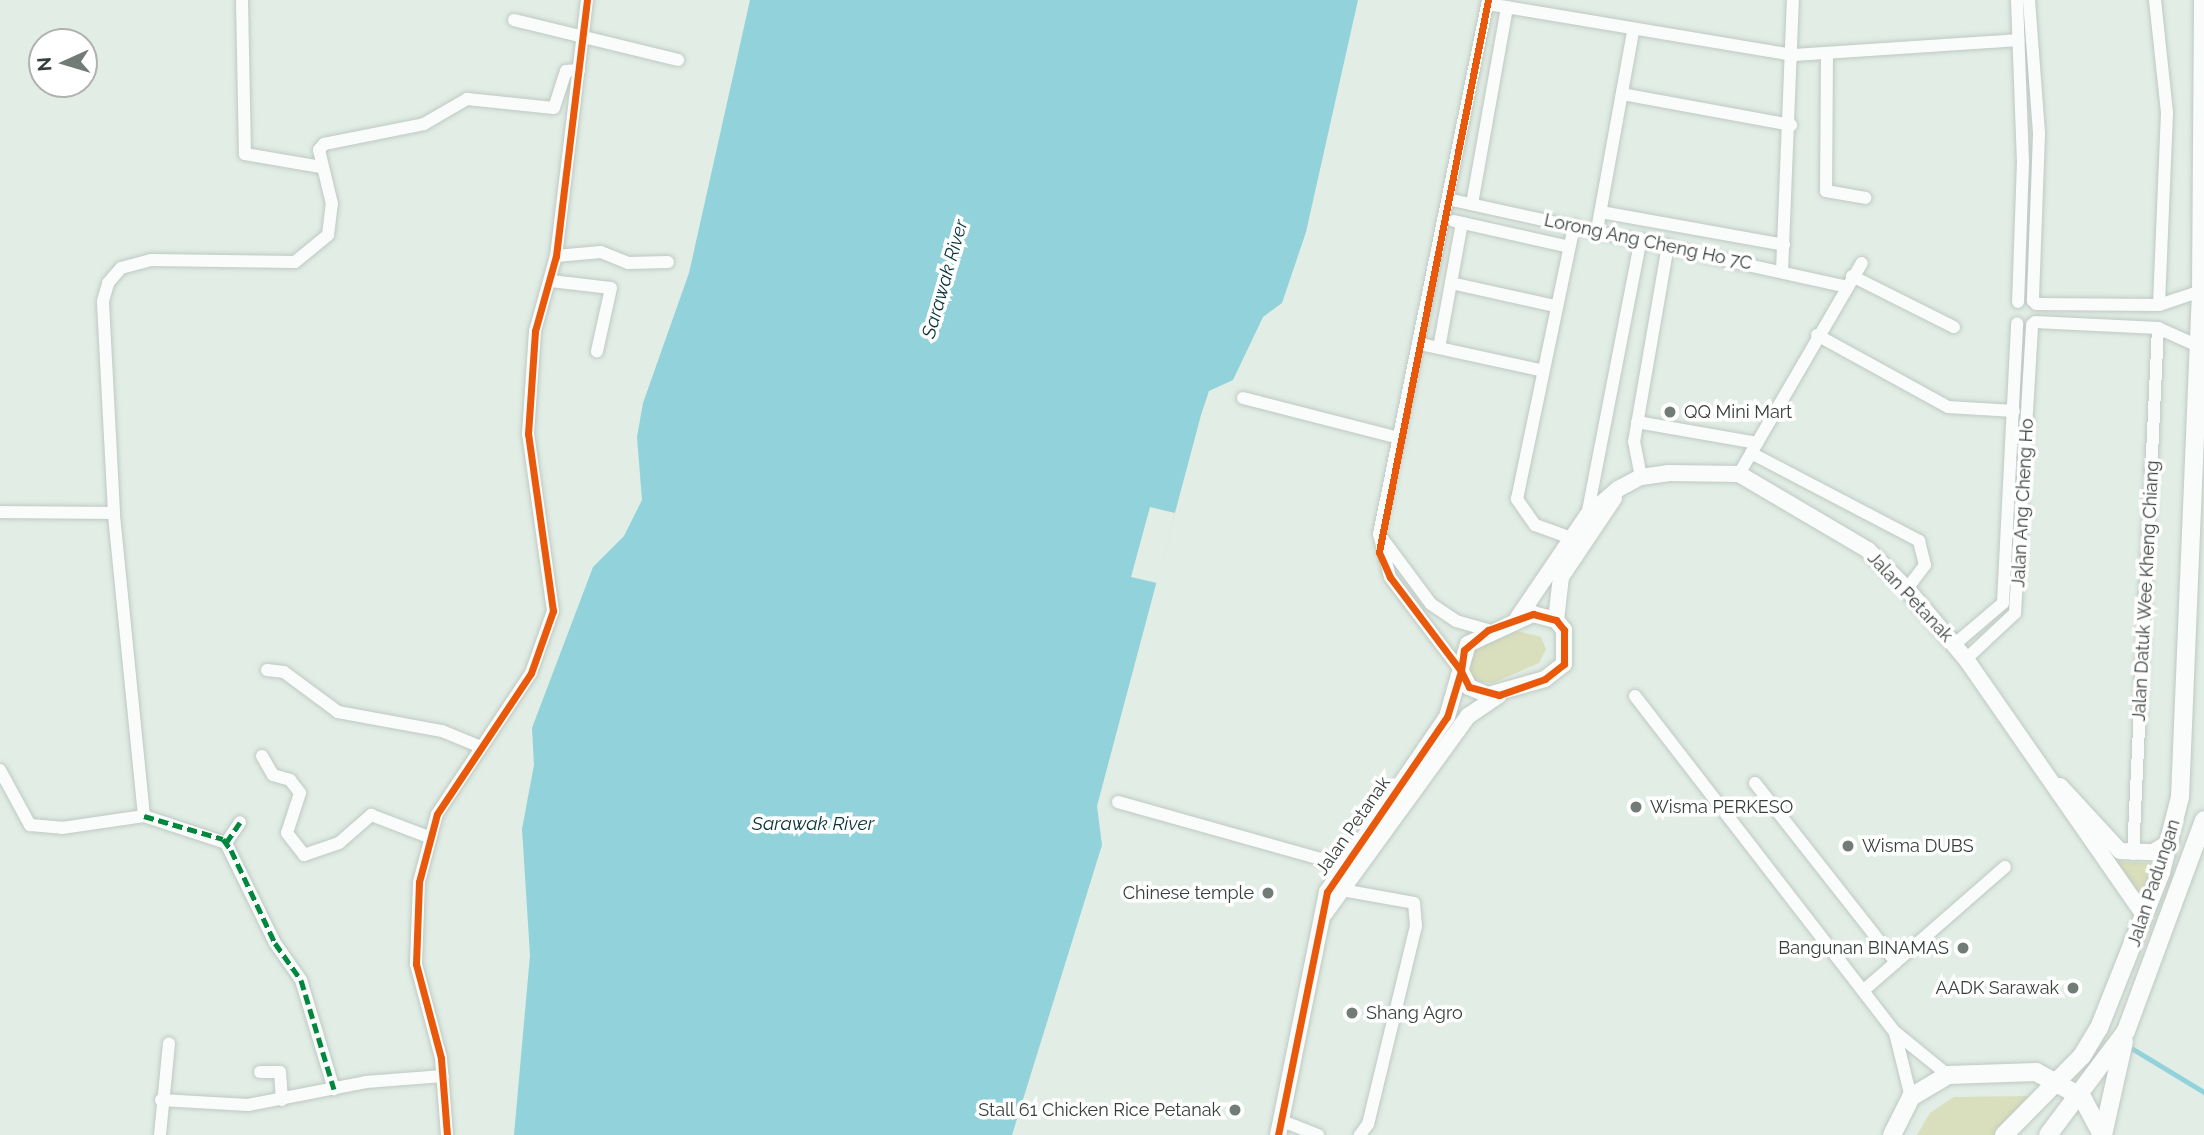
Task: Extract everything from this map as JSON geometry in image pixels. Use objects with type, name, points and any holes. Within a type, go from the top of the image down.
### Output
[{"type":"main road","name":"Jalan Padungan","points":[[2004,1135],[2058,1078],[2099,1028],[2171,841],[2187,697],[2200,292],[2203,0]]},
{"type":"main road","name":"Jalan Padungan","points":[[2048,1135],[2082,1097],[2126,1031],[2204,820]]},
{"type":"main road","points":[[2103,1135],[2126,1031]]},
{"type":"main road","points":[[1892,1135],[1911,1097],[1948,1075],[2036,1072],[2058,1078],[2082,1097],[2103,1135]]},
{"type":"street","points":[[242,0],[245,154],[321,167]]},
{"type":"street","points":[[447,1135],[443,1076],[414,931],[429,837],[448,794],[531,673],[553,611],[528,434],[536,331],[556,256],[579,70],[580,37],[587,0]]},
{"type":"street","points":[[1782,271],[1794,55],[1793,0]]},
{"type":"street","points":[[2017,0],[2020,40],[2018,302],[2159,305],[2200,292]]},
{"type":"street","points":[[2029,0],[2039,134],[2035,302]]},
{"type":"street","points":[[2155,0],[2167,113],[2159,305]]},
{"type":"street","points":[[1618,489],[1561,577],[1554,593],[1556,620],[1567,643],[1564,664],[1545,679],[1499,695],[1469,687],[1461,671],[1390,577],[1380,534],[1398,438],[1452,200],[1488,2],[1633,32],[1794,55],[2020,40]]},
{"type":"street","points":[[1472,204],[1507,7]]},
{"type":"street","points":[[514,20],[678,60]]},
{"type":"street","points":[[1598,230],[1633,32]]},
{"type":"street","points":[[1827,54],[1826,191],[1865,198]]},
{"type":"street","points":[[144,816],[114,513],[108,283],[121,268],[150,260],[303,258],[328,234],[332,204],[321,167],[324,144],[424,124],[467,99],[554,108],[566,71],[579,70]]},
{"type":"street","points":[[1622,94],[1790,125]]},
{"type":"street","name":"Lorong Ang Cheng Ho 7C","points":[[1452,200],[1782,271],[1848,281],[1954,327]]},
{"type":"street","points":[[1601,212],[1784,245]]},
{"type":"street","points":[[1447,219],[1569,247]]},
{"type":"street","points":[[1439,348],[1462,223]]},
{"type":"street","points":[[1571,538],[1535,525],[1517,499],[1540,370],[1574,225]]},
{"type":"street","points":[[1587,516],[1640,239]]},
{"type":"street","points":[[1641,477],[1634,460],[1637,422],[1668,245]]},
{"type":"street","points":[[556,256],[601,251],[628,263],[668,262]]},
{"type":"street","points":[[1517,619],[1587,516],[1618,489],[1641,477],[1739,474],[1848,281],[1862,263]]},
{"type":"street","points":[[551,281],[611,288],[597,351]]},
{"type":"street","points":[[1451,283],[1555,306]]},
{"type":"street","name":"Jalan Ang Cheng Ho","points":[[1955,644],[2003,603],[2018,302]]},
{"type":"street","name":"Jalan Ang Cheng Ho","points":[[1966,659],[2015,613],[2035,302]]},
{"type":"street","points":[[2017,323],[2158,328],[2198,346]]},
{"type":"street","name":"Jalan Datuk Wee Kheng Chiang","points":[[2133,854],[2158,328]]},
{"type":"street","points":[[1817,335],[1948,407],[2014,411]]},
{"type":"street","points":[[1420,344],[1540,370]]},
{"type":"street","points":[[1243,398],[1398,438]]},
{"type":"street","points":[[1637,422],[1754,448],[1919,541],[1926,556],[1921,575],[1907,589]]},
{"type":"street","name":"Jalan Petanak","points":[[1739,474],[1868,550],[1907,589],[1966,659],[2144,915]]},
{"type":"street","points":[[0,512],[114,513]]},
{"type":"street","points":[[1380,534],[1431,604],[1456,621],[1488,630]]},
{"type":"street","points":[[1461,671],[1468,643],[1488,630],[1533,614],[1556,620]]},
{"type":"street","points":[[267,670],[284,672],[338,712],[442,731],[481,747]]},
{"type":"street","name":"Jalan Petanak","points":[[1279,1128],[1327,892],[1442,727],[1461,671]]},
{"type":"street","name":"Jalan Petanak","points":[[1324,915],[1468,716],[1499,695]]},
{"type":"street","points":[[1635,696],[1895,1032],[1948,1075]]},
{"type":"street","points":[[262,756],[273,775],[290,780],[300,793],[287,833],[304,855],[339,843],[371,816],[429,837]]},
{"type":"street","name":"Jalan Petanak","points":[[2039,764],[2110,843],[2133,854]]},
{"type":"street","points":[[0,770],[30,825],[62,828],[144,816],[226,843],[275,943],[301,980],[334,1090]]},
{"type":"street","points":[[1755,783],[1896,962]]},
{"type":"street","points":[[1118,802],[1345,866]]},
{"type":"street","points":[[226,843],[240,822]]},
{"type":"street","points":[[2133,854],[2171,841]]},
{"type":"street","points":[[1864,990],[2004,867]]},
{"type":"street","points":[[1342,890],[1414,903],[1416,926],[1368,1124],[1360,1135]]},
{"type":"street","points":[[1895,1032],[1911,1097]]},
{"type":"street","points":[[160,1135],[160,1100],[169,1043]]},
{"type":"street","points":[[260,1072],[280,1072],[282,1100]]},
{"type":"street","points":[[160,1100],[200,1105],[282,1100],[334,1090],[443,1076]]},
{"type":"street","points":[[1279,1128],[1317,1135]]},
{"type":"green space","points":[[1517,631],[1541,637],[1546,649],[1539,663],[1493,683],[1474,681],[1466,671],[1473,650]]},
{"type":"green space","points":[[2110,861],[2154,863],[2142,898],[2132,885]]},
{"type":"green space","points":[[2039,1096],[2001,1135],[1917,1135],[1930,1113],[1954,1097]]},
{"type":"water","name":"Sarawak River","points":[[750,0],[1358,0],[1306,232],[1282,303],[1263,317],[1233,380],[1209,391],[1201,415],[1097,806],[1102,845],[1012,1135],[514,1135],[530,955],[522,829],[534,765],[532,728],[593,567],[624,536],[642,500],[637,437],[643,403],[689,273]]},
{"type":"pier","points":[[1150,507],[1175,513],[1157,583],[1131,577]]},
{"type":"waterway","points":[[2133,1049],[2204,1092]]},
{"type":"marked path","points":[[144,816],[223,839],[231,850],[275,943],[301,980],[334,1089]]},
{"type":"marked path","points":[[226,843],[240,822]]},
{"type":"cycle path","points":[[447,1135],[441,1058],[416,964],[419,882],[437,814],[531,673],[553,611],[528,434],[535,331],[556,256],[587,0]]},
{"type":"cycle path","points":[[1278,1135],[1327,892],[1447,717],[1461,671],[1464,650],[1488,630],[1533,614],[1556,620],[1564,630],[1564,664],[1545,679],[1499,695],[1469,687],[1461,671],[1390,577],[1379,552],[1488,0]]},
{"type":"place","name":"QQ Mini Mart","points":[[1670,412]]},
{"type":"place","name":"Wisma PERKESO","points":[[1636,807]]},
{"type":"place","name":"Wisma DUBS","points":[[1848,846]]},
{"type":"place","name":"Chinese temple","points":[[1268,893]]},
{"type":"place","name":"Bangunan BINAMAS","points":[[1963,948]]},
{"type":"place","name":"AADK Sarawak","points":[[2073,988]]},
{"type":"place","name":"Shang Agro","points":[[1352,1013]]},
{"type":"place","name":"Stall 61 Chicken Rice Petanak","points":[[1235,1110]]}]
